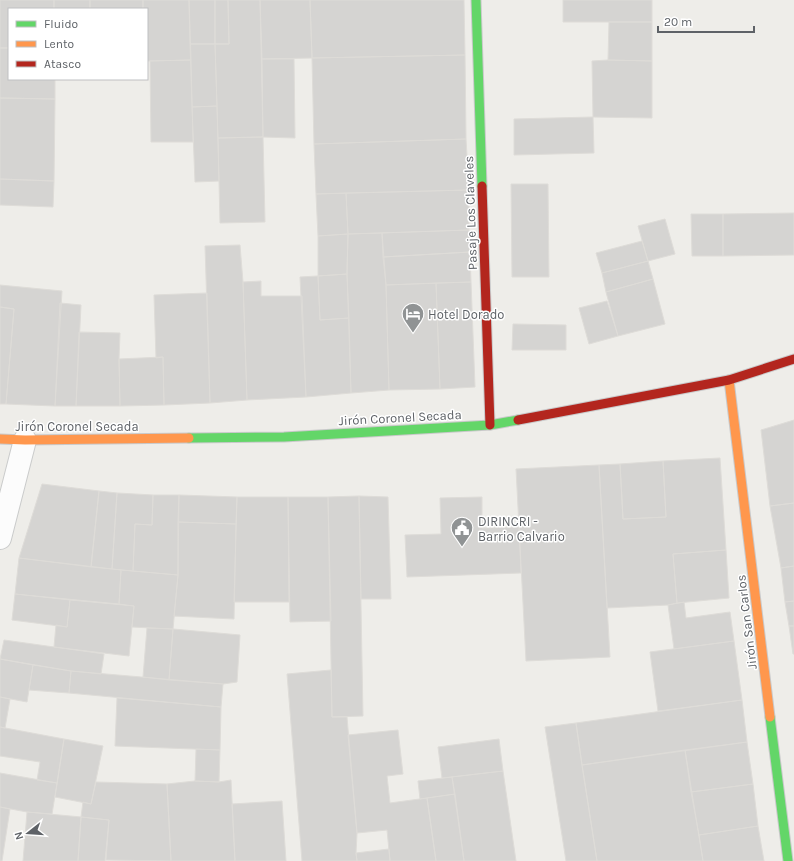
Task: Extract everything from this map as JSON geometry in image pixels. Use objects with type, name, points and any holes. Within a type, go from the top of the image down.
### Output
[{"type":"street","name":"Pasaje Los Claveles","points":[[476,0],[490,426]]},
{"type":"street","name":"Jirón Coronel Secada","points":[[0,439],[25,440],[284,436],[490,426],[729,380],[794,359]]},
{"type":"street","name":"Jirón San Carlos","points":[[729,380],[788,861]]},
{"type":"street","points":[[0,538],[25,440]]},
{"type":"building","points":[[0,0],[54,0],[54,8],[8,8],[8,48],[0,48]]},
{"type":"building","points":[[54,0],[90,0],[90,8],[54,8]]},
{"type":"building","points":[[90,0],[143,0],[143,8],[90,8]]},
{"type":"building","points":[[143,0],[189,0],[191,60],[148,61],[148,8],[143,8]]},
{"type":"building","points":[[189,0],[215,0],[215,44],[190,44]]},
{"type":"building","points":[[215,0],[228,0],[229,44],[215,44]]},
{"type":"building","points":[[228,0],[260,0],[263,137],[218,138],[215,44],[229,44]]},
{"type":"building","points":[[260,0],[310,0],[312,58],[262,59]]},
{"type":"building","points":[[310,0],[464,0],[465,55],[312,58]]},
{"type":"building","points":[[563,0],[652,0],[652,22],[563,22]]},
{"type":"building","points":[[609,22],[652,22],[652,61],[608,60]]},
{"type":"building","points":[[190,44],[215,44],[217,106],[192,107]]},
{"type":"building","points":[[0,48],[8,48],[8,80],[55,80],[55,99],[0,98]]},
{"type":"building","points":[[465,55],[466,139],[314,144],[312,58]]},
{"type":"building","points":[[262,59],[294,59],[295,138],[263,137]]},
{"type":"building","points":[[191,60],[193,142],[151,142],[150,61]]},
{"type":"building","points":[[592,61],[652,61],[652,118],[593,117]]},
{"type":"building","points":[[0,98],[55,99],[54,181],[0,179]]},
{"type":"building","points":[[217,106],[219,181],[195,182],[192,107]]},
{"type":"building","points":[[593,117],[594,153],[514,155],[514,119]]},
{"type":"building","points":[[263,137],[265,222],[220,223],[218,138]]},
{"type":"building","points":[[466,139],[469,190],[316,194],[314,144]]},
{"type":"building","points":[[0,179],[54,181],[53,207],[0,205]]},
{"type":"building","points":[[511,184],[548,184],[549,277],[512,277]]},
{"type":"building","points":[[469,190],[469,230],[348,234],[346,193]]},
{"type":"building","points":[[346,193],[348,234],[318,236],[316,194]]},
{"type":"building","points":[[794,213],[794,255],[723,256],[723,214]]},
{"type":"building","points":[[691,214],[723,214],[723,256],[692,256]]},
{"type":"building","points":[[665,219],[675,254],[648,261],[638,226]]},
{"type":"building","points":[[469,230],[470,252],[383,257],[382,233]]},
{"type":"building","points":[[382,233],[386,285],[389,390],[351,393],[347,274],[348,234]]},
{"type":"building","points":[[348,234],[347,274],[318,276],[318,236]]},
{"type":"building","points":[[642,241],[648,261],[602,273],[596,253]]},
{"type":"building","points":[[240,245],[243,282],[247,400],[210,403],[205,246]]},
{"type":"building","points":[[470,252],[471,282],[386,285],[383,257]]},
{"type":"building","points":[[648,261],[653,279],[606,292],[602,273]]},
{"type":"building","points":[[347,274],[349,318],[320,320],[318,276]]},
{"type":"building","points":[[318,276],[320,320],[349,318],[351,393],[306,397],[300,277]]},
{"type":"building","points":[[653,279],[665,324],[618,336],[606,292]]},
{"type":"building","points":[[261,281],[261,296],[302,296],[306,397],[247,400],[243,282]]},
{"type":"building","points":[[471,282],[475,387],[440,389],[436,283]]},
{"type":"building","points":[[436,283],[440,389],[389,390],[386,285]]},
{"type":"building","points":[[0,285],[62,291],[55,406],[6,404],[14,309],[0,307]]},
{"type":"building","points":[[207,293],[210,403],[164,405],[163,357],[156,358],[154,295]]},
{"type":"building","points":[[607,301],[618,336],[589,344],[579,308]]},
{"type":"building","points":[[60,303],[81,305],[76,406],[55,406]]},
{"type":"building","points":[[0,307],[14,309],[6,404],[0,404]]},
{"type":"building","points":[[513,324],[566,325],[566,350],[512,350]]},
{"type":"building","points":[[79,332],[120,333],[120,406],[76,406]]},
{"type":"building","points":[[163,357],[164,405],[120,406],[119,359]]},
{"type":"building","points":[[794,420],[794,503],[770,506],[761,430]]},
{"type":"building","points":[[720,458],[726,550],[673,554],[677,603],[668,605],[607,608],[599,465],[620,464],[623,519],[666,517],[663,461]]},
{"type":"building","points":[[663,461],[666,517],[623,519],[620,464]]},
{"type":"building","points":[[599,465],[610,657],[526,661],[516,469]]},
{"type":"building","points":[[42,484],[99,491],[91,567],[19,558]]},
{"type":"building","points":[[99,491],[117,493],[112,569],[91,567]]},
{"type":"building","points":[[117,493],[153,495],[152,525],[135,524],[133,571],[112,569]]},
{"type":"building","points":[[153,495],[179,495],[178,575],[133,571],[135,524],[152,525]]},
{"type":"building","points":[[179,495],[237,497],[236,524],[178,522]]},
{"type":"building","points":[[359,496],[388,497],[391,599],[361,599]]},
{"type":"building","points":[[359,496],[363,716],[332,717],[328,497]]},
{"type":"building","points":[[237,497],[288,497],[289,602],[234,602]]},
{"type":"building","points":[[288,497],[328,497],[331,621],[290,622]]},
{"type":"building","points":[[482,497],[482,528],[519,527],[521,573],[407,577],[405,535],[441,534],[440,498]]},
{"type":"building","points":[[794,503],[794,566],[781,568],[770,506]]},
{"type":"building","points":[[178,522],[236,524],[234,619],[174,616],[178,575]]},
{"type":"building","points":[[726,550],[729,598],[677,603],[673,554]]},
{"type":"building","points":[[19,558],[121,570],[119,604],[15,594]]},
{"type":"building","points":[[794,566],[794,601],[785,602],[781,568]]},
{"type":"building","points":[[121,570],[178,575],[173,629],[132,627],[134,606],[119,604]]},
{"type":"building","points":[[15,594],[70,600],[67,627],[12,620]]},
{"type":"building","points":[[70,600],[134,606],[129,656],[54,647],[56,625],[67,627]]},
{"type":"building","points":[[794,601],[794,626],[789,626],[785,602]]},
{"type":"building","points":[[684,602],[686,618],[730,612],[734,641],[674,649],[668,605]]},
{"type":"building","points":[[789,626],[794,626],[794,654],[793,654]]},
{"type":"building","points":[[147,628],[173,629],[169,680],[143,677]]},
{"type":"building","points":[[173,629],[240,635],[237,682],[223,684],[169,680]]},
{"type":"building","points":[[4,640],[104,654],[101,674],[71,671],[0,659]]},
{"type":"building","points":[[734,641],[742,700],[658,711],[650,652]]},
{"type":"building","points":[[0,659],[33,665],[27,702],[0,697]]},
{"type":"building","points":[[33,665],[71,671],[69,693],[29,690]]},
{"type":"building","points":[[331,670],[332,717],[347,717],[357,833],[357,861],[302,861],[287,674]]},
{"type":"building","points":[[71,671],[223,684],[221,707],[69,693]]},
{"type":"building","points":[[0,697],[10,699],[5,728],[0,727]]},
{"type":"building","points":[[117,698],[221,707],[220,750],[115,746]]},
{"type":"building","points":[[742,700],[747,742],[582,765],[576,723]]},
{"type":"building","points":[[576,723],[597,861],[566,861],[545,727]]},
{"type":"building","points":[[0,727],[64,739],[57,783],[37,780],[40,762],[0,756]]},
{"type":"building","points":[[398,730],[403,774],[387,776],[390,803],[427,798],[436,861],[390,861],[387,830],[357,833],[348,735]]},
{"type":"building","points":[[64,739],[103,746],[91,804],[55,797]]},
{"type":"building","points":[[499,739],[503,771],[442,778],[438,747]]},
{"type":"building","points":[[747,742],[753,784],[691,792],[685,750]]},
{"type":"building","points":[[196,749],[220,750],[219,782],[195,781]]},
{"type":"building","points":[[685,750],[703,861],[597,861],[582,765]]},
{"type":"building","points":[[503,771],[516,861],[464,861],[452,777]]},
{"type":"building","points":[[0,773],[57,783],[52,814],[27,812],[0,807]]},
{"type":"building","points":[[452,777],[455,794],[420,799],[418,781]]},
{"type":"building","points":[[231,780],[235,861],[171,861],[167,784],[195,781],[219,782]]},
{"type":"building","points":[[96,782],[167,784],[171,861],[106,860],[109,820],[81,817],[83,802],[91,804]]},
{"type":"building","points":[[753,784],[758,826],[699,835],[691,792]]},
{"type":"building","points":[[455,794],[464,861],[436,861],[427,798]]},
{"type":"building","points":[[282,801],[286,861],[235,861],[232,804]]},
{"type":"building","points":[[0,807],[10,809],[2,861],[0,861]]},
{"type":"building","points":[[27,812],[81,817],[78,861],[23,861]]},
{"type":"building","points":[[81,817],[109,820],[105,861],[78,861]]},
{"type":"building","points":[[758,826],[764,861],[703,861],[699,835]]},
{"type":"building","points":[[389,849],[390,861],[357,861],[356,853]]},
{"type":"traffic: fast","points":[[476,0],[482,186]]},
{"type":"traffic: fast","points":[[189,438],[284,437],[490,425],[518,420]]},
{"type":"traffic: fast","points":[[770,717],[788,861]]},
{"type":"traffic: slow","points":[[729,380],[770,717]]},
{"type":"traffic: slow","points":[[0,439],[189,438]]},
{"type":"traffic: jam","points":[[482,186],[490,425]]},
{"type":"traffic: jam","points":[[518,420],[729,380],[794,359]]},
{"type":"place","name":"Hotel Dorado","points":[[413,334]]},
{"type":"place","name":"DIRINCRI - Barrio Calvario","points":[[462,548]]}]
